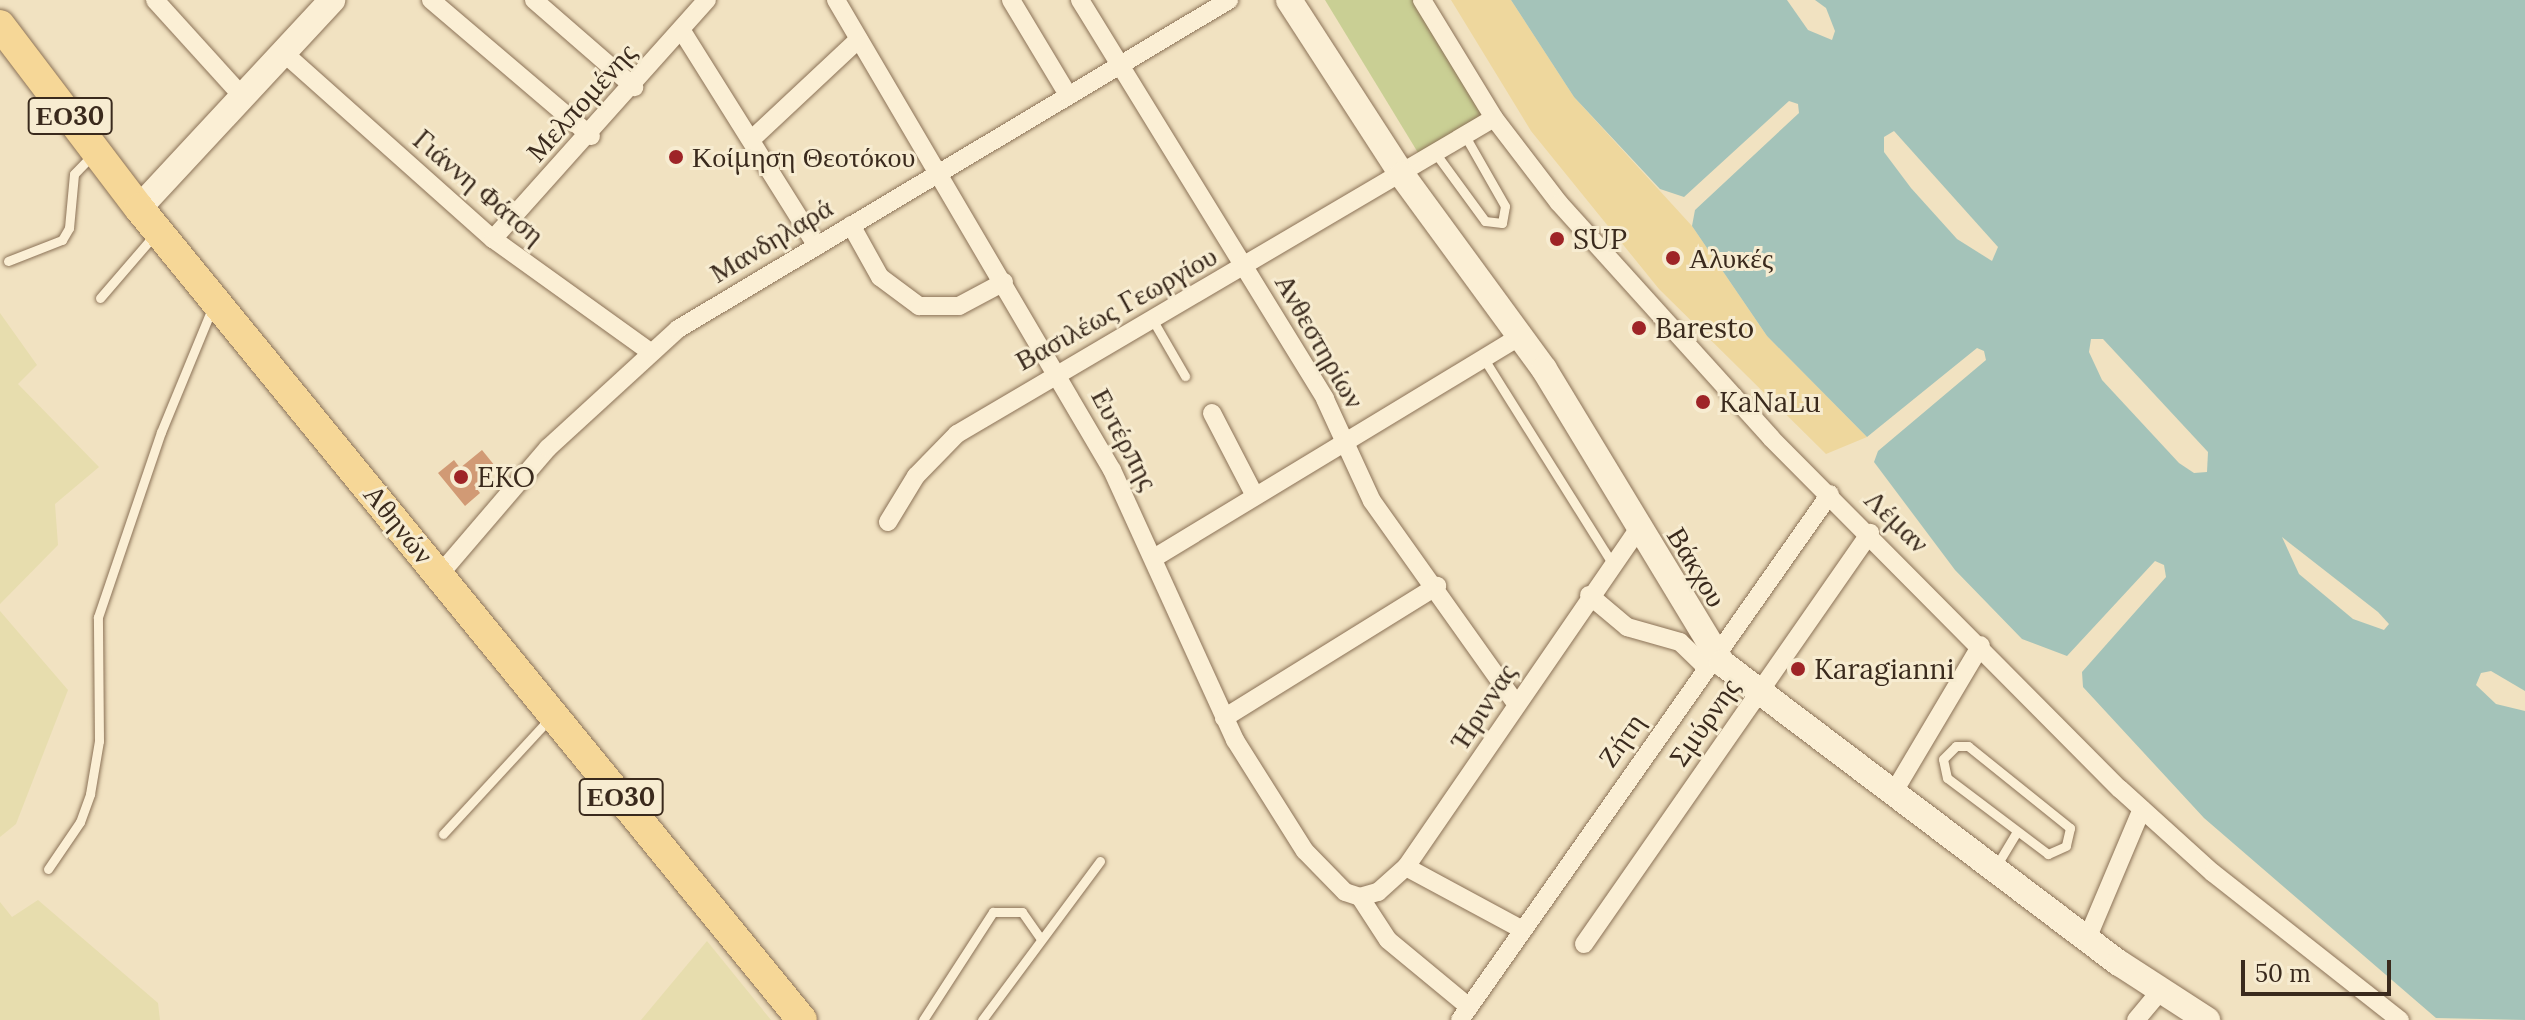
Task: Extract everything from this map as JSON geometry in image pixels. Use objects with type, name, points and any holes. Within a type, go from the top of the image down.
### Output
[{"type":"main road","name":"Αθηνών","points":[[0,25],[148,219],[802,1020]]},
{"type":"street","points":[[155,0],[243,97]]},
{"type":"street","points":[[148,219],[243,97],[332,0]]},
{"type":"street","points":[[431,0],[591,136]]},
{"type":"street","points":[[534,0],[634,87]]},
{"type":"street","name":"Μελπομένης","points":[[493,239],[591,136],[707,0]]},
{"type":"street","name":"Ευτέρπης","points":[[836,0],[1056,372],[1154,558],[1224,718],[1305,851],[1338,887],[1360,897]]},
{"type":"street","points":[[1011,0],[1068,95]]},
{"type":"street","name":"Ανθεστηρίων","points":[[1080,0],[1246,267],[1345,443],[1372,501],[1437,586],[1517,705]]},
{"type":"street","name":"Μανδηλαρά","points":[[440,574],[512,487],[649,351],[851,225],[1229,0]]},
{"type":"street","name":"Βάκχου","points":[[1289,0],[1402,175],[1521,336],[1638,529],[1710,661],[2087,939],[2207,1020]]},
{"type":"street","name":"Λέμαν","points":[[1422,0],[1494,118],[1559,203],[1714,378],[2142,809],[2400,1020]]},
{"type":"street","points":[[682,31],[817,246]]},
{"type":"street","points":[[752,139],[859,39]]},
{"type":"street","name":"Γιάννη Φάτση","points":[[284,53],[493,239],[649,351]]},
{"type":"street","name":"Βασιλέως Γεωργίου","points":[[888,522],[916,476],[948,440],[1056,372],[1246,267],[1494,118]]},
{"type":"street","points":[[851,225],[880,277],[919,306],[959,306],[1004,282]]},
{"type":"street","points":[[1154,558],[1521,336]]},
{"type":"street","points":[[1212,413],[1255,496]]},
{"type":"street","name":"Ζήτη","points":[[1464,1014],[1830,494]]},
{"type":"street","name":"Ήριννας","points":[[1360,897],[1384,889],[1406,867],[1589,595],[1638,529]]},
{"type":"street","name":"Σμύρνης","points":[[1584,944],[1870,533]]},
{"type":"street","points":[[1224,718],[1437,586]]},
{"type":"street","points":[[1589,595],[1627,627],[1680,642],[1710,661]]},
{"type":"street","points":[[1892,795],[1981,645]]},
{"type":"street","points":[[2087,939],[2142,809]]},
{"type":"street","points":[[1406,867],[1523,930]]},
{"type":"street","points":[[1360,897],[1388,940],[1464,1014]]},
{"type":"street","points":[[2136,1020],[2160,991]]},
{"type":"lane","points":[[1436,154],[1485,221],[1502,223],[1505,206],[1465,136]]},
{"type":"lane","points":[[8,261],[50,249],[62,240],[69,228],[74,174],[97,151]]},
{"type":"lane","points":[[100,298],[148,219]]},
{"type":"lane","points":[[48,869],[80,822],[90,794],[99,741],[98,617],[161,432],[216,301]]},
{"type":"lane","points":[[1152,319],[1185,376]]},
{"type":"lane","points":[[1484,359],[1612,563]]},
{"type":"lane","points":[[443,834],[554,714]]},
{"type":"lane","points":[[1968,746],[2070,828],[2071,836],[2058,854],[2048,854],[2016,833],[1947,778],[1942,768],[1947,751],[1968,746]]},
{"type":"lane","points":[[1994,870],[2016,833]]},
{"type":"lane","points":[[982,1020],[1100,861]]},
{"type":"lane","points":[[923,1020],[993,912],[1022,912],[1041,939]]},
{"type":"shaded area","points":[[0,313],[37,365],[18,384],[99,467],[55,504],[58,545],[0,604]]},
{"type":"shaded area","points":[[0,611],[68,690],[16,824],[0,837]]},
{"type":"shaded area","points":[[38,900],[158,1003],[160,1020],[0,1020],[0,902],[12,917]]},
{"type":"shaded area","points":[[707,941],[771,1020],[641,1020]]},
{"type":"green space","points":[[1325,0],[1413,0],[1486,117],[1420,156]]},
{"type":"sand","name":"Αλυκές","points":[[1451,0],[1511,0],[1574,97],[1692,226],[1767,336],[1867,437],[1826,454],[1659,289],[1531,131]]},
{"type":"water","points":[[1511,0],[2525,0],[2525,1020],[2436,1018],[2204,818],[2083,687],[2082,672],[2166,577],[2164,565],[2155,561],[2067,656],[2022,639],[1955,570],[1874,462],[1878,451],[1986,360],[1984,351],[1977,348],[1867,437],[1767,336],[1692,226],[1695,210],[1799,113],[1798,104],[1789,101],[1684,197],[1660,189],[1574,97]]},
{"type":"pier","points":[[1787,0],[1815,0],[1826,8],[1835,31],[1832,40],[1808,30]]},
{"type":"pier","points":[[1894,131],[1998,247],[1992,261],[1957,239],[1911,188],[1884,152],[1884,137]]},
{"type":"pier","points":[[2091,339],[2103,339],[2208,452],[2207,472],[2194,473],[2179,463],[2102,380],[2089,352]]},
{"type":"pier","points":[[2282,537],[2378,612],[2389,624],[2384,630],[2353,619],[2299,574]]},
{"type":"pier","points":[[2491,671],[2525,691],[2525,711],[2496,704],[2476,685],[2481,673]]},
{"type":"building","points":[[482,450],[495,466],[474,485],[480,493],[465,506],[438,473],[454,460],[460,468]]},
{"type":"place","name":"Κοίμηση Θεοτόκου","points":[[676,157]]},
{"type":"place","name":"SUP","points":[[1557,239]]},
{"type":"place","name":"Αλυκές","points":[[1673,258]]},
{"type":"place","name":"Baresto","points":[[1639,328]]},
{"type":"place","name":"KaNaLu","points":[[1703,402]]},
{"type":"place","name":"EKO","points":[[461,477]]},
{"type":"place","name":"Karagianni","points":[[1798,669]]}]
